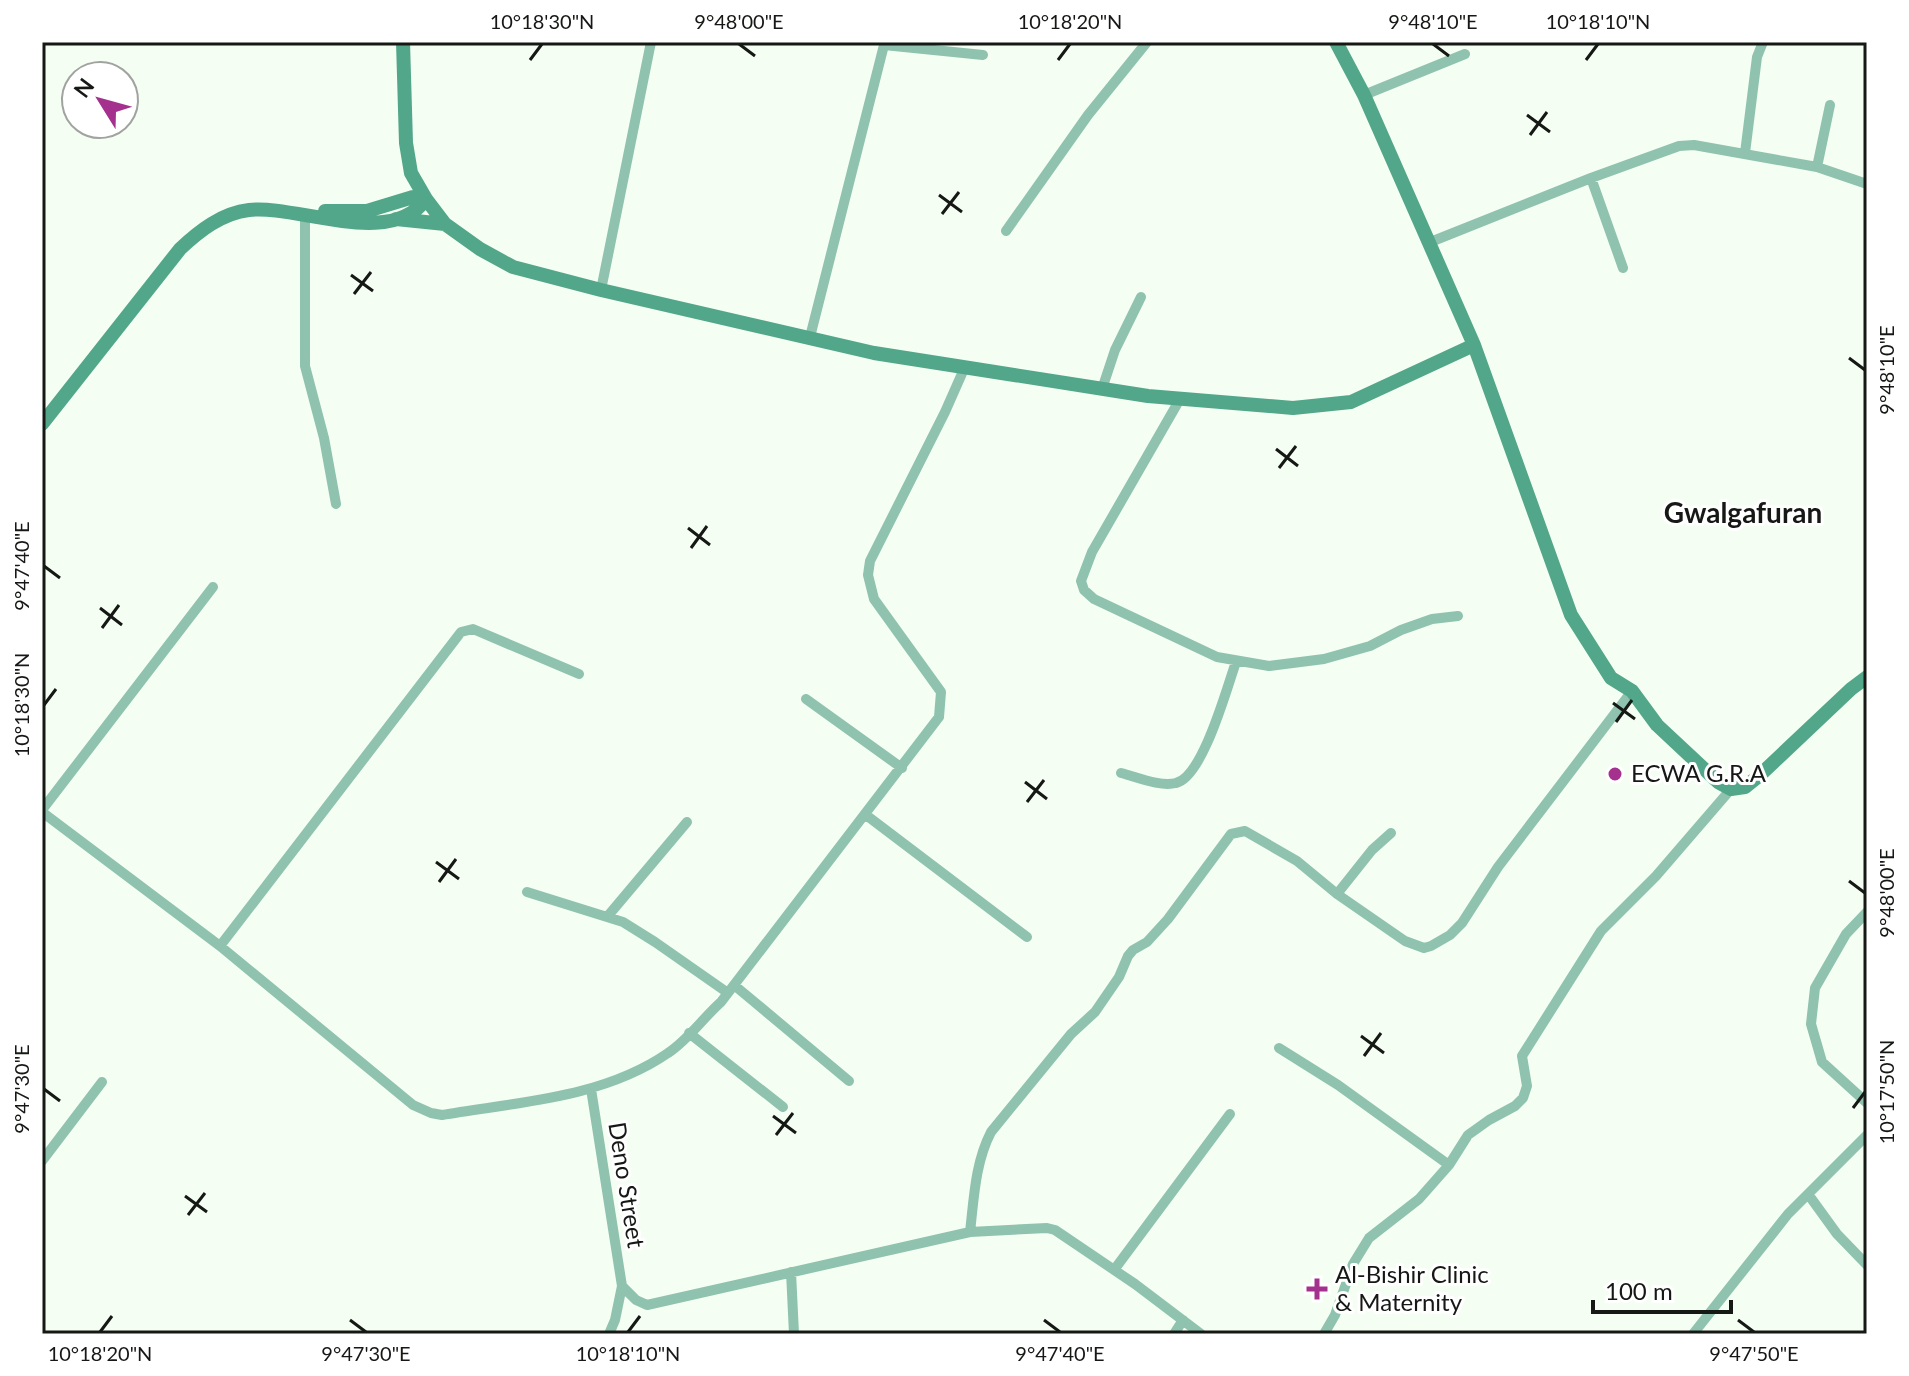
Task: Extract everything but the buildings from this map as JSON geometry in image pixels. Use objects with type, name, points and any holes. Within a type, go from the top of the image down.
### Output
[{"type":"street","points":[[403,42],[406,143],[411,173],[445,224],[472,244],[513,267],[874,353],[964,369],[1180,399],[1293,408],[1351,402],[1474,345]]},
{"type":"street","points":[[601,290],[651,42]]},
{"type":"street","points":[[1006,231],[1088,115],[1147,42]]},
{"type":"street","points":[[1336,42],[1364,95],[1474,345],[1571,615],[1611,678],[1632,691],[1657,725],[1718,782],[1731,789],[1745,787],[1760,775],[1867,677]]},
{"type":"street","points":[[1745,153],[1757,57],[1763,42]]},
{"type":"street","points":[[810,337],[884,45],[983,55]]},
{"type":"street","points":[[1364,95],[1465,54]]},
{"type":"street","points":[[1817,167],[1830,105]]},
{"type":"street","points":[[1428,243],[1679,146],[1694,145],[1745,153],[1865,179]]},
{"type":"street","points":[[393,203],[411,173]]},
{"type":"street","points":[[1591,178],[1623,268]]},
{"type":"street","points":[[305,215],[319,211],[367,211],[413,197],[426,199]]},
{"type":"street","points":[[396,219],[426,199]]},
{"type":"street","points":[[42,424],[180,249],[208,225],[248,210],[305,215],[324,220],[372,222],[396,219],[445,224]]},
{"type":"street","points":[[305,215],[305,366],[324,438],[336,504]]},
{"type":"street","points":[[1102,389],[1115,350],[1141,297]]},
{"type":"street","points":[[213,587],[42,811],[220,946],[413,1105],[442,1115],[591,1089],[634,1072],[681,1044],[731,989],[939,717],[941,692],[874,599],[868,575],[870,561],[964,369]]},
{"type":"street","points":[[1180,399],[1092,552],[1081,581],[1084,590],[1094,599],[1177,640],[1236,662],[1269,666],[1324,659],[1370,646],[1432,619],[1458,616]]},
{"type":"street","points":[[220,946],[461,632],[473,629],[579,674]]},
{"type":"street","points":[[1121,773],[1157,782],[1176,783],[1186,778],[1205,748],[1236,662]]},
{"type":"street","points":[[970,1232],[980,1161],[991,1132],[1071,1034],[1095,1012],[1119,977],[1128,956],[1147,942],[1168,919],[1231,834],[1245,831],[1297,861],[1337,894],[1414,945],[1424,948],[1439,943],[1462,923],[1498,867],[1632,691]]},
{"type":"street","points":[[806,699],[902,768]]},
{"type":"street","points":[[1324,1334],[1335,1315],[1353,1264],[1369,1238],[1407,1210],[1449,1165],[1468,1135],[1523,1098],[1527,1086],[1522,1056],[1601,931],[1656,876],[1731,789]]},
{"type":"street","points":[[866,815],[1027,937]]},
{"type":"street","points":[[607,917],[687,822]]},
{"type":"street","points":[[1337,894],[1372,850],[1391,833]]},
{"type":"street","points":[[527,892],[623,922],[731,989],[849,1081]]},
{"type":"street","points":[[1867,912],[1846,934],[1815,988],[1811,1024],[1822,1062],[1867,1103]]},
{"type":"street","points":[[689,1033],[783,1107]]},
{"type":"street","points":[[1279,1048],[1338,1085],[1449,1165]]},
{"type":"street","points":[[42,1161],[102,1082]]},
{"type":"street","name":"Deno Street","points":[[591,1089],[622,1286]]},
{"type":"street","points":[[1114,1270],[1230,1114]]},
{"type":"street","points":[[1693,1334],[1788,1214],[1867,1135]]},
{"type":"street","points":[[1808,1194],[1837,1234],[1867,1265]]},
{"type":"street","points":[[622,1286],[636,1300],[647,1305],[970,1232],[1051,1229],[1114,1270],[1201,1334]]},
{"type":"street","points":[[791,1272],[794,1334]]},
{"type":"street","points":[[609,1334],[622,1286]]},
{"type":"street","points":[[1174,1334],[1183,1320]]},
{"type":"place","name":"ECWA G.R.A","points":[[1615,774]]},
{"type":"place","name":"Al-Bishir Clinic & Maternity","points":[[1317,1289]]},
{"type":"district","name":"Gwalgafuran","points":[[1743,513]]}]
